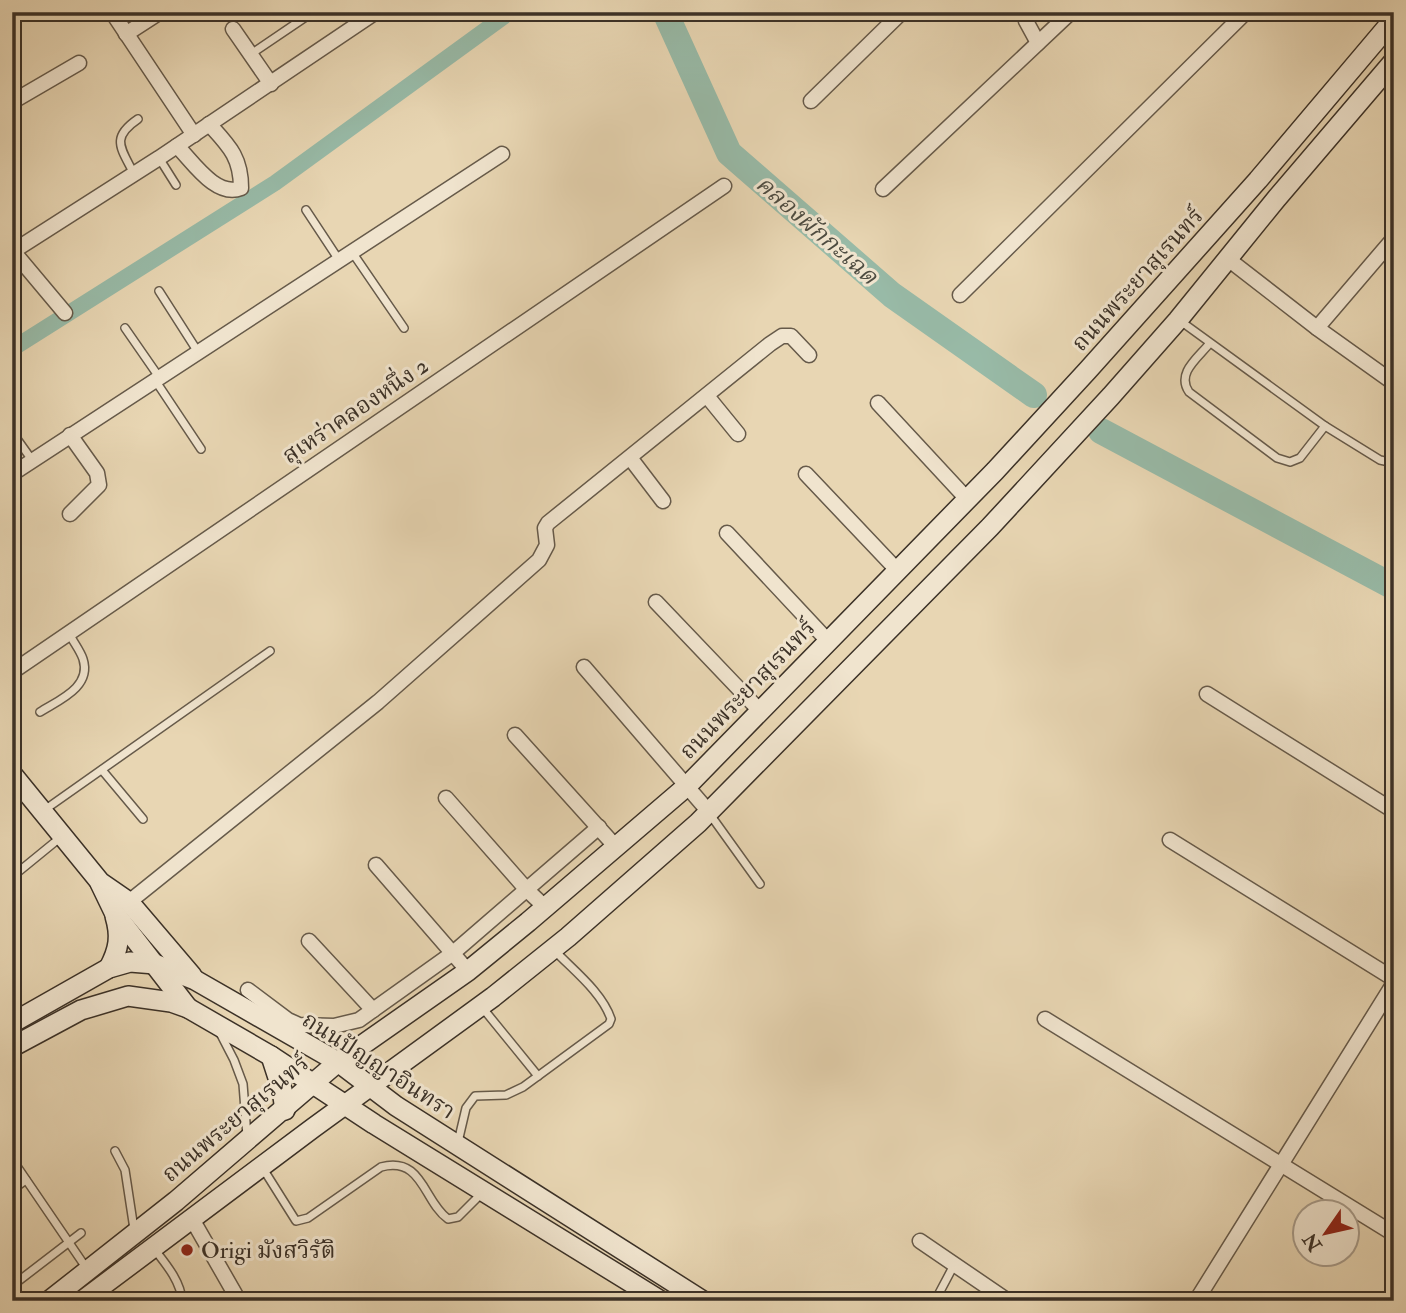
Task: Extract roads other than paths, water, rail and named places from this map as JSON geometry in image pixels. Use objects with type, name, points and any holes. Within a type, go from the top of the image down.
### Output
[{"type":"street","points":[[112,12],[194,135]]},
{"type":"street","points":[[127,34],[160,12]]},
{"type":"street","points":[[65,313],[13,251],[194,135],[376,12]]},
{"type":"street","points":[[811,101],[902,12]]},
{"type":"street","points":[[1024,12],[1038,43]]},
{"type":"street","points":[[883,189],[1071,12]]},
{"type":"street","points":[[960,295],[1245,12]]},
{"type":"street","name":"ถนนพระยาสุเรนทร์","points":[[49,1301],[285,1110],[338,1062],[468,971],[687,786],[967,499],[1172,278],[1394,19]]},
{"type":"street","points":[[233,29],[271,84]]},
{"type":"street","points":[[82,1301],[481,1006],[553,949],[709,812],[990,527],[1178,320],[1394,61]]},
{"type":"street","points":[[12,102],[79,63]]},
{"type":"street","points":[[177,146],[218,187],[234,191],[241,188],[241,171],[237,159],[209,124]]},
{"type":"street","points":[[12,474],[502,154]]},
{"type":"street","name":"สุเหร่าคลองหนึ่ง 2","points":[[12,672],[724,186]]},
{"type":"street","points":[[1317,328],[1394,238]]},
{"type":"street","points":[[1228,259],[1394,383]]},
{"type":"street","points":[[109,968],[117,953],[122,907],[378,702],[532,567],[545,552],[545,528],[548,523],[782,336],[796,339],[809,355]]},
{"type":"street","points":[[707,396],[738,433]]},
{"type":"street","points":[[878,403],[967,499]]},
{"type":"street","points":[[70,435],[99,480],[99,485],[90,497],[70,514]]},
{"type":"street","points":[[631,459],[663,500]]},
{"type":"street","points":[[806,474],[898,570]]},
{"type":"street","points":[[727,533],[828,641]]},
{"type":"street","points":[[656,602],[760,711]]},
{"type":"street","points":[[584,667],[709,812]]},
{"type":"street","points":[[1207,694],[1394,811]]},
{"type":"street","points":[[515,735],[616,847]]},
{"type":"street","points":[[12,775],[100,883],[200,983],[196,1003],[188,1008]]},
{"type":"street","points":[[446,798],[545,907]]},
{"type":"street","points":[[248,990],[288,1020],[299,1025],[345,1025],[359,1020],[453,953],[598,827]]},
{"type":"street","points":[[1170,841],[1394,981],[1196,1301]]},
{"type":"street","points":[[376,865],[468,971]]},
{"type":"street","points":[[122,907],[155,964],[188,1008]]},
{"type":"street","points":[[309,941],[373,1010]]},
{"type":"street","name":"ถนนปัญญาอินทรา","points":[[12,1023],[109,968],[130,962],[155,964],[200,983],[338,1062],[396,1106],[703,1301]]},
{"type":"street","points":[[12,1048],[81,1010],[128,996],[171,1002],[188,1008],[271,1056],[374,1124],[661,1301]]},
{"type":"street","points":[[1045,1019],[1394,1234]]},
{"type":"street","points":[[271,1056],[282,1090],[285,1110]]},
{"type":"street","points":[[396,1106],[398,1083],[406,1062]]},
{"type":"street","points":[[313,1128],[350,1121],[374,1124]]},
{"type":"street","points":[[192,1219],[239,1301]]},
{"type":"street","points":[[920,1241],[1008,1301]]},
{"type":"lane","points":[[251,55],[313,12]]},
{"type":"lane","points":[[134,174],[121,149],[119,139],[124,129],[138,119]]},
{"type":"lane","points":[[159,158],[176,185]]},
{"type":"lane","points":[[306,210],[404,328]]},
{"type":"lane","points":[[159,291],[198,352]]},
{"type":"lane","points":[[1178,320],[1325,426],[1380,460],[1394,463]]},
{"type":"lane","points":[[125,328],[201,449]]},
{"type":"lane","points":[[1210,343],[1185,373],[1184,384],[1189,392],[1277,458],[1290,462],[1300,458],[1325,426]]},
{"type":"lane","points":[[12,432],[32,461]]},
{"type":"lane","points":[[40,712],[77,689],[82,681],[85,670],[83,659],[69,633]]},
{"type":"lane","points":[[43,812],[270,650]]},
{"type":"lane","points":[[102,769],[143,819]]},
{"type":"lane","points":[[709,812],[760,884]]},
{"type":"lane","points":[[12,877],[62,836]]},
{"type":"lane","points":[[458,1146],[466,1108],[475,1096],[506,1095],[523,1087],[606,1027],[611,1019],[600,998],[553,949]]},
{"type":"lane","points":[[481,1006],[538,1076]]},
{"type":"lane","points":[[215,1024],[243,1084],[247,1141]]},
{"type":"lane","points":[[115,1151],[125,1170],[134,1233]]},
{"type":"lane","points":[[12,1159],[88,1270]]},
{"type":"lane","points":[[261,1167],[296,1221],[309,1218],[381,1167],[388,1165],[403,1166],[416,1174],[439,1210],[448,1219],[458,1217],[484,1191]]},
{"type":"lane","points":[[12,1190],[26,1180]]},
{"type":"lane","points":[[12,1286],[81,1233]]},
{"type":"lane","points":[[153,1248],[167,1266],[181,1292],[182,1301]]},
{"type":"lane","points":[[935,1301],[954,1265]]},
{"type":"waterway","points":[[12,349],[275,183],[510,12]]},
{"type":"waterway","name":"คลองผักกะเฉด","points":[[665,12],[729,153],[892,295],[1034,395]]},
{"type":"waterway","name":"คลองผักกะเฉด","points":[[1101,431],[1394,587]]},
{"type":"place","name":"Origi มังสวิรัติ","points":[[187,1250]]}]
